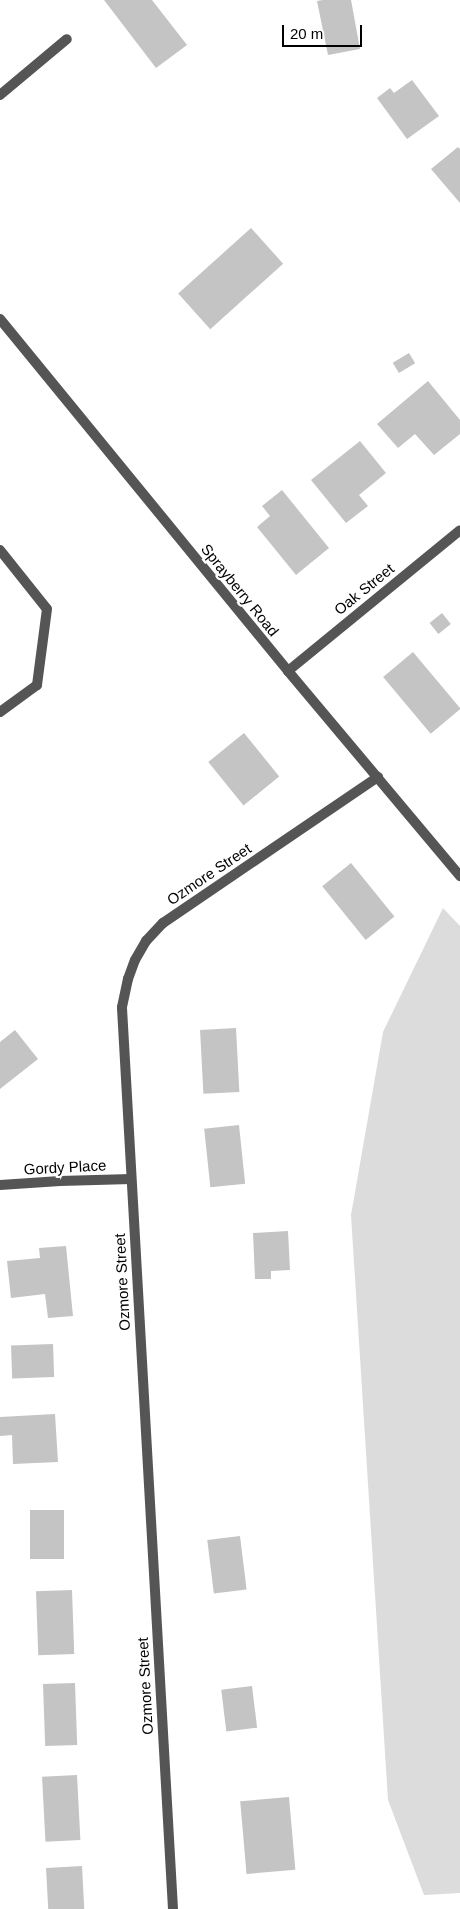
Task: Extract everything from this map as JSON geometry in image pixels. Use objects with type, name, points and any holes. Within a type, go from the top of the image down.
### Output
[{"type":"street","points":[[0,96],[67,39]]},
{"type":"street","name":"Sprayberry Road","points":[[0,319],[288,671],[460,876]]},
{"type":"street","name":"Oak Street","points":[[288,671],[460,530]]},
{"type":"street","points":[[0,550],[47,609],[37,686],[0,712]]},
{"type":"street","name":"Ozmore Street","points":[[173,1909],[122,1007],[128,979],[146,941],[163,924],[378,777]]},
{"type":"street","name":"Gordy Place","points":[[0,1185],[131,1179]]},
{"type":"shaded area","points":[[443,908],[460,926],[460,1893],[424,1895],[388,1800],[351,1215],[383,1032]]},
{"type":"building","points":[[104,0],[152,0],[187,45],[156,68]]},
{"type":"building","points":[[351,0],[360,49],[328,55],[317,1]]},
{"type":"building","points":[[412,80],[439,116],[407,139],[377,98],[390,88],[394,93]]},
{"type":"building","points":[[458,147],[460,149],[460,203],[431,169]]},
{"type":"building","points":[[251,228],[283,264],[210,329],[178,294]]},
{"type":"building","points":[[409,353],[415,363],[399,373],[393,363]]},
{"type":"building","points":[[428,381],[460,420],[460,434],[434,455],[415,434],[398,448],[377,424]]},
{"type":"building","points":[[360,441],[386,473],[359,495],[368,506],[346,523],[311,480]]},
{"type":"building","points":[[282,490],[329,548],[296,575],[257,527],[270,516],[262,506]]},
{"type":"building","points":[[442,613],[451,624],[438,634],[430,623]]},
{"type":"building","points":[[413,652],[460,708],[431,734],[383,677]]},
{"type":"building","points":[[244,733],[279,777],[243,805],[208,762]]},
{"type":"building","points":[[351,863],[394,917],[366,940],[322,886]]},
{"type":"building","points":[[236,1028],[239,1092],[203,1094],[200,1030]]},
{"type":"building","points":[[15,1030],[38,1059],[0,1089],[0,1042]]},
{"type":"building","points":[[239,1125],[245,1184],[210,1187],[204,1129]]},
{"type":"building","points":[[288,1231],[290,1270],[271,1271],[271,1279],[255,1279],[253,1233]]},
{"type":"building","points":[[66,1246],[73,1316],[48,1318],[45,1294],[11,1298],[7,1261],[40,1258],[39,1248]]},
{"type":"building","points":[[53,1344],[54,1377],[12,1378],[11,1345]]},
{"type":"building","points":[[55,1414],[58,1462],[13,1464],[12,1435],[0,1436],[0,1417]]},
{"type":"building","points":[[30,1510],[64,1510],[64,1559],[30,1559]]},
{"type":"building","points":[[240,1536],[247,1590],[214,1594],[207,1540]]},
{"type":"building","points":[[72,1590],[74,1654],[38,1655],[36,1591]]},
{"type":"building","points":[[75,1683],[77,1745],[45,1746],[43,1684]]},
{"type":"building","points":[[252,1686],[257,1728],[226,1731],[221,1690]]},
{"type":"building","points":[[77,1775],[80,1840],[45,1842],[42,1777]]},
{"type":"building","points":[[289,1797],[295,1870],[247,1874],[240,1801]]},
{"type":"building","points":[[82,1866],[84,1909],[48,1909],[46,1868]]}]
